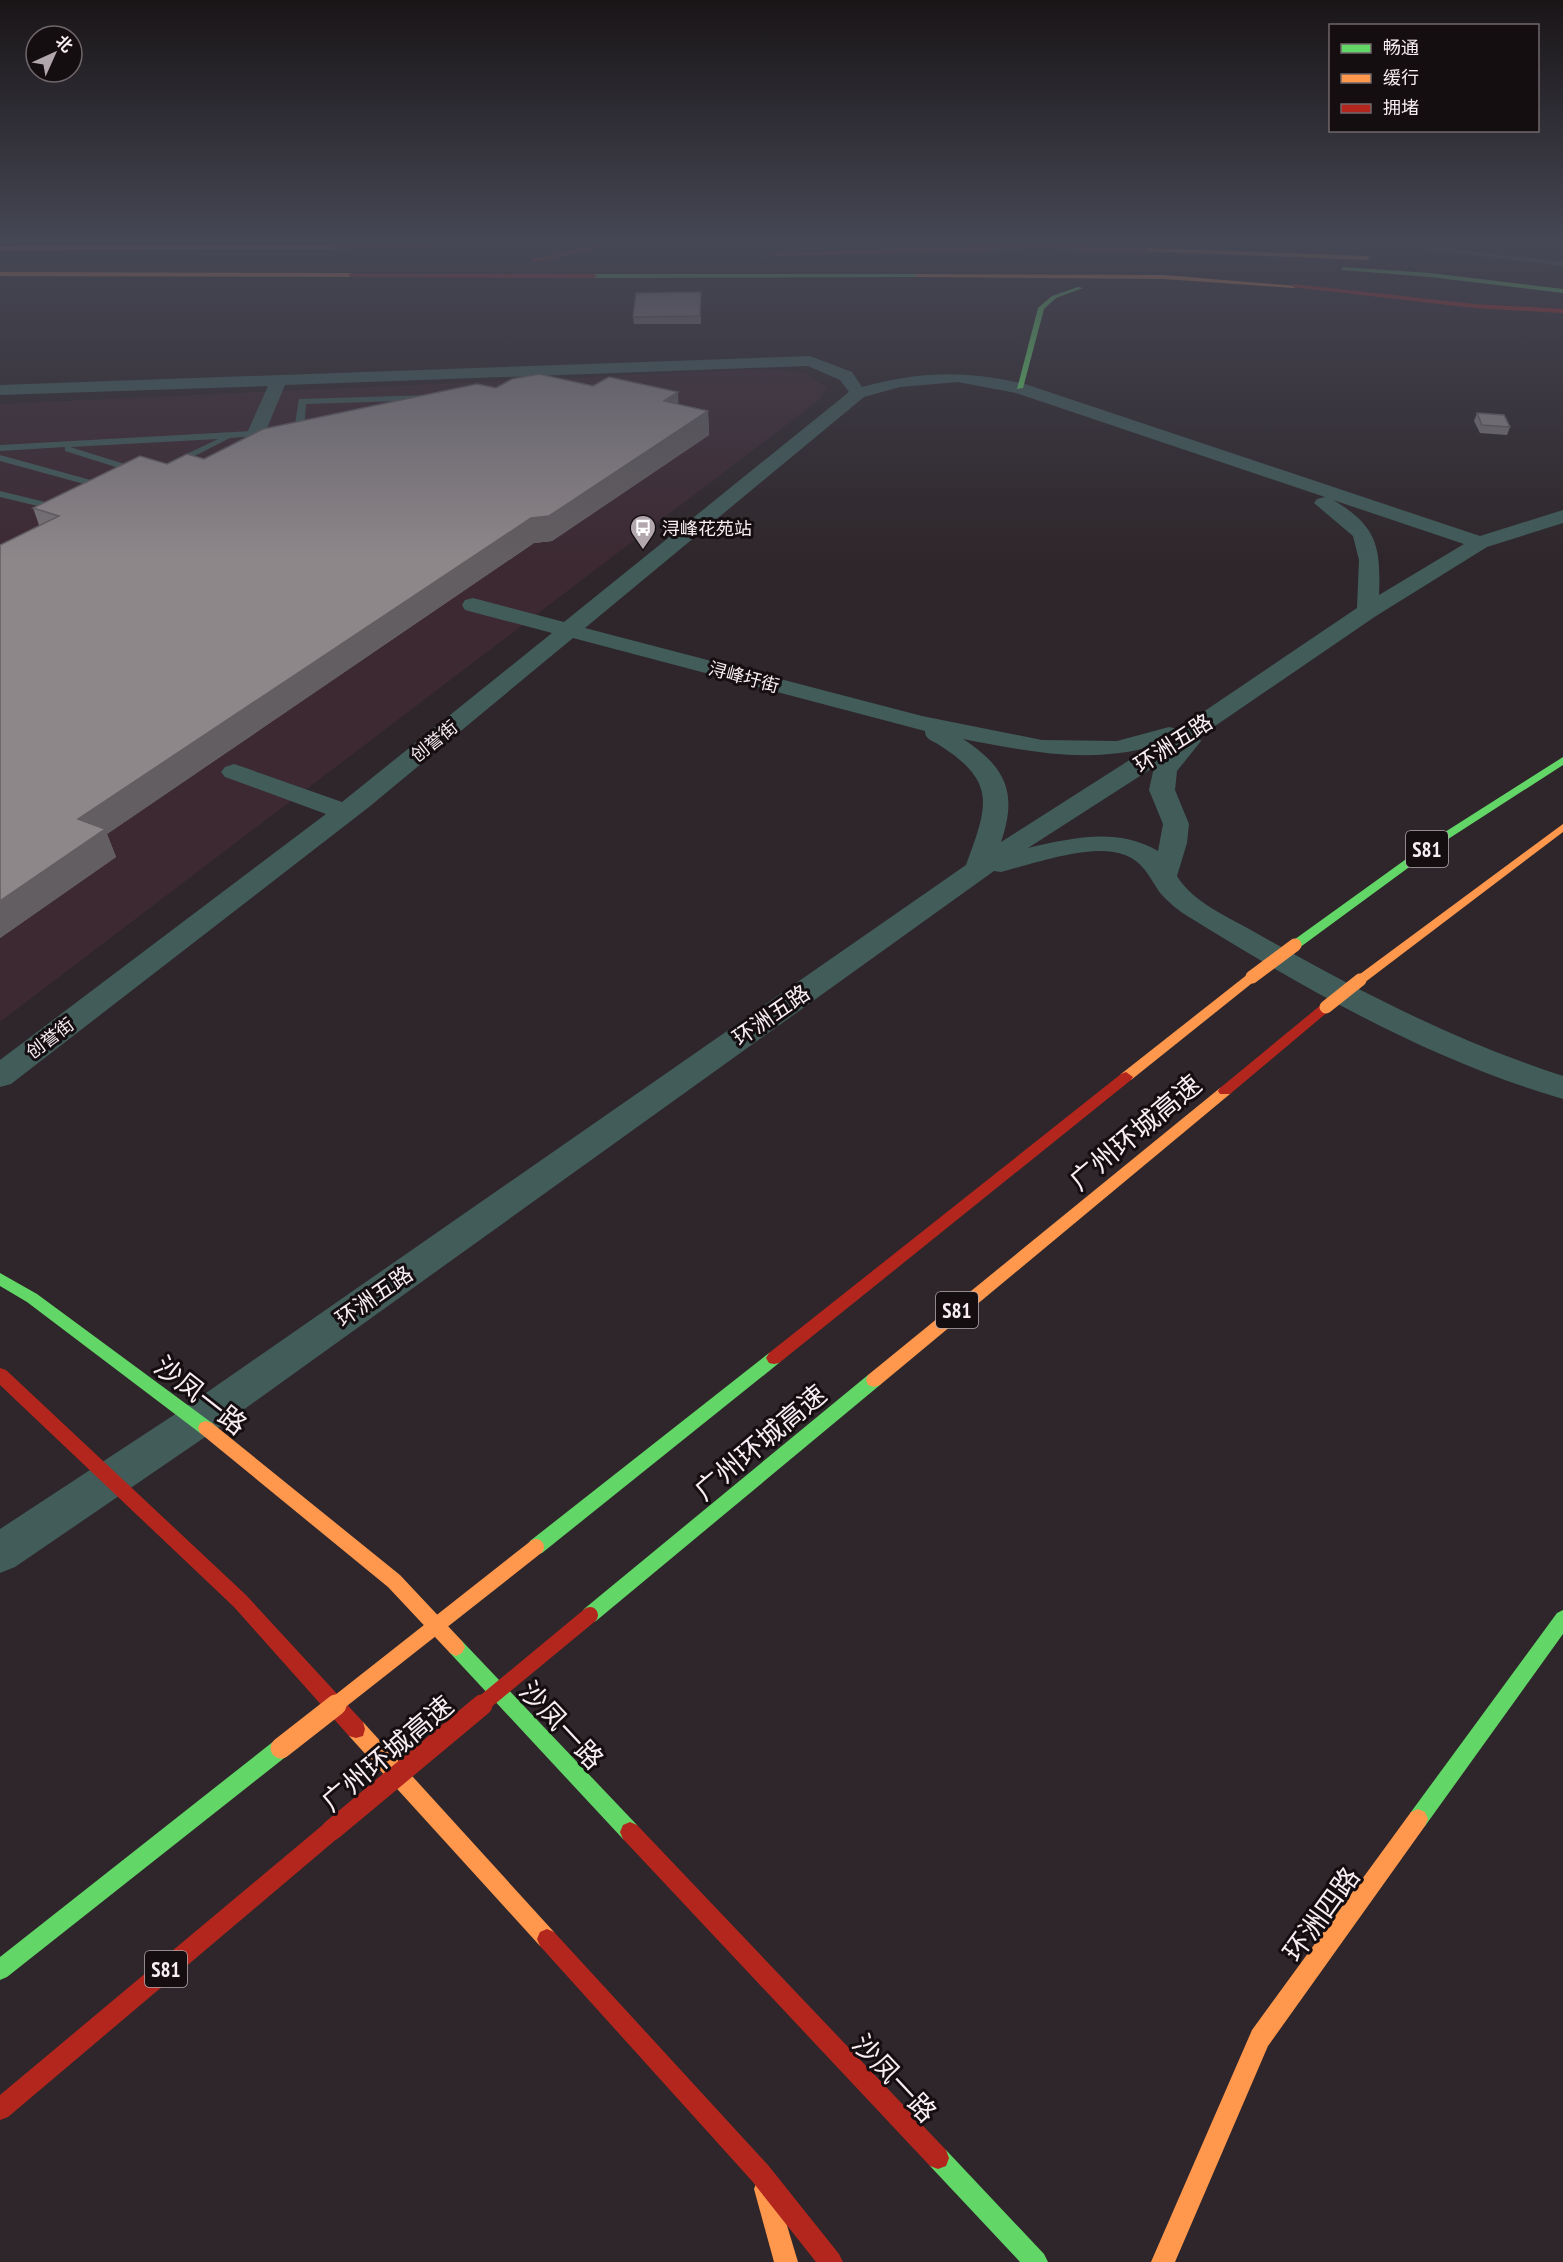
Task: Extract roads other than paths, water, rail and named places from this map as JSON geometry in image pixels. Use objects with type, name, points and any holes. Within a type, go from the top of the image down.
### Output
[{"type":"main road","points":[[1019,388],[1030,350]]},
{"type":"main road","name":"广州环城高速","points":[[0,1970],[1252,977],[1438,841],[1563,760]]},
{"type":"main road","name":"广州环城高速","points":[[0,2109],[590,1615],[1326,1007],[1563,827]]},
{"type":"main road","name":"沙凤一路","points":[[0,1279],[32,1298],[197,1420],[394,1581],[1036,2262]]},
{"type":"main road","points":[[0,1375],[240,1601],[760,2173],[831,2262]]},
{"type":"main road","name":"环洲四路","points":[[1162,2262],[1260,2038],[1563,1619]]},
{"type":"main road","points":[[760,2173],[786,2262]]},
{"type":"street","points":[[810,361],[846,376],[858,393],[899,382],[958,376]]},
{"type":"street","points":[[0,390],[810,361],[856,366]]},
{"type":"street","points":[[879,368],[958,376],[1019,388],[1480,543]]},
{"type":"street","points":[[256,433],[279,380]]},
{"type":"street","name":"创誉街","points":[[0,1076],[345,812],[858,393]]},
{"type":"street","points":[[1275,474],[1340,511],[1359,525],[1367,541],[1369,554],[1368,611]]},
{"type":"street","name":"环洲五路","points":[[0,1553],[197,1420],[978,869],[1207,721],[1368,611],[1480,543],[1563,516]]},
{"type":"street","name":"浔峰圩街","points":[[473,605],[920,723]]},
{"type":"street","points":[[920,723],[1042,747],[1118,748],[1144,743],[1207,721]]},
{"type":"street","points":[[1164,875],[1174,843],[1176,824],[1162,790],[1164,770],[1207,721]]},
{"type":"street","points":[[920,723],[966,750],[976,760],[996,791],[995,816],[978,869]]},
{"type":"street","points":[[234,772],[345,812]]},
{"type":"street","points":[[978,869],[1071,848],[1106,843],[1137,850],[1151,858],[1178,896],[1192,907],[1402,1027],[1523,1076],[1563,1088]]},
{"type":"lane","points":[[290,431],[302,401],[434,398],[378,411]]},
{"type":"lane","points":[[0,448],[59,447],[290,431],[310,427]]},
{"type":"lane","points":[[161,469],[235,434]]},
{"type":"lane","points":[[59,447],[151,474],[134,482]]},
{"type":"lane","points":[[0,458],[117,490],[100,499]]},
{"type":"lane","points":[[0,494],[74,511],[53,521]]},
{"type":"place","name":"浔峰花苑站","points":[[643,551]]}]
